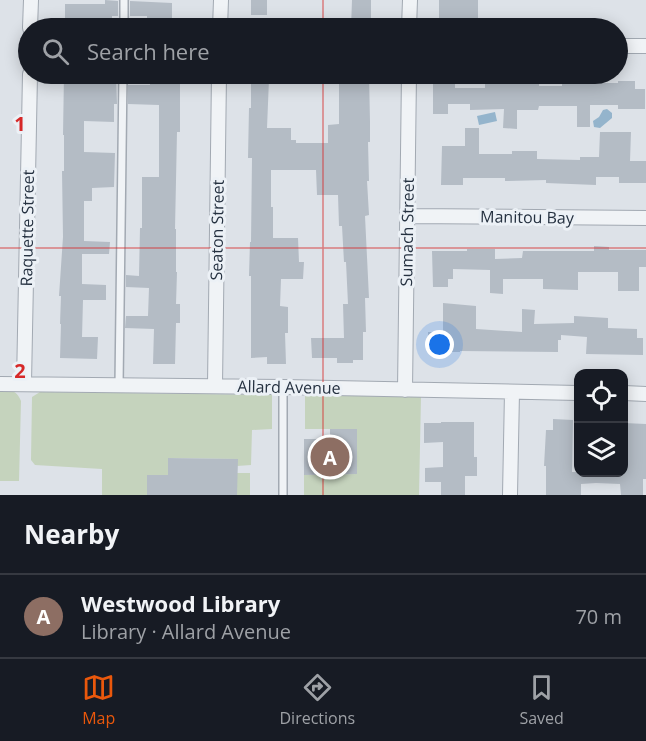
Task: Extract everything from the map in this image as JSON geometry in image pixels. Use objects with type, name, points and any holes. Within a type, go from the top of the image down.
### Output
[{"type":"street","points":[[30,18],[31,0]]},
{"type":"street","points":[[220,18],[221,0]]},
{"type":"street","points":[[409,18],[410,0]]},
{"type":"street","points":[[628,46],[646,46]]},
{"type":"street","name":"Raquette Street","points":[[24,383],[30,84]]},
{"type":"street","name":"Seaton Street","points":[[214,386],[219,84]]},
{"type":"street","name":"Sumach Street","points":[[405,390],[409,84]]},
{"type":"street","name":"Manitou Bay","points":[[407,216],[646,218]]},
{"type":"street","name":"Allard Avenue","points":[[0,384],[574,393]]},
{"type":"street","points":[[510,495],[512,392]]},
{"type":"street","points":[[628,393],[646,394]]},
{"type":"lane","points":[[124,0],[124,18]]},
{"type":"lane","points":[[119,385],[123,84]]},
{"type":"lane","points":[[283,495],[284,387]]},
{"type":"green space","points":[[0,391],[13,392],[21,401],[19,481],[0,481]]},
{"type":"green space","points":[[40,392],[272,395],[272,429],[252,430],[251,465],[237,466],[237,459],[168,458],[168,475],[147,475],[147,495],[102,495],[102,469],[35,465],[31,460],[32,397]]},
{"type":"green space","points":[[305,395],[421,397],[419,495],[304,495],[304,475],[357,474],[356,429],[305,429]]},
{"type":"green space","points":[[237,473],[250,473],[250,495],[237,495]]},
{"type":"water","points":[[607,109],[612,113],[612,118],[600,128],[594,127],[593,121],[603,110]]},
{"type":"water","points":[[495,112],[497,121],[479,125],[477,116]]},
{"type":"building","points":[[105,0],[118,1],[118,16],[65,18],[65,4],[105,4]]},
{"type":"building","points":[[251,0],[267,0],[267,15],[251,15]]},
{"type":"building","points":[[352,0],[371,0],[371,18],[351,18]]},
{"type":"building","points":[[439,0],[478,0],[478,18],[439,18]]},
{"type":"building","points":[[130,1],[172,3],[172,18],[130,16]]},
{"type":"building","points":[[628,81],[635,81],[635,89],[645,89],[645,109],[618,109],[618,105],[590,105],[590,127],[577,127],[577,106],[539,106],[538,110],[517,110],[517,129],[503,128],[504,109],[470,110],[470,104],[448,104],[448,114],[433,114],[433,84],[455,84],[455,88],[485,88],[485,84],[562,86],[562,84],[628,84]]},
{"type":"building","points":[[64,84],[116,84],[117,104],[114,104],[114,122],[84,121],[84,152],[115,153],[114,187],[92,188],[92,201],[84,201],[84,241],[110,242],[109,254],[82,254],[82,284],[106,285],[106,300],[83,300],[82,337],[98,337],[97,359],[60,358],[61,296],[59,296],[63,237]]},
{"type":"building","points":[[180,84],[175,229],[176,304],[180,304],[180,323],[176,323],[175,364],[153,364],[154,329],[125,328],[126,316],[148,316],[149,288],[126,287],[126,275],[139,276],[142,177],[159,177],[159,105],[128,104],[128,85]]},
{"type":"building","points":[[251,84],[269,84],[267,128],[291,128],[291,140],[296,140],[296,143],[328,143],[328,125],[339,124],[339,84],[369,84],[370,142],[368,142],[369,181],[367,181],[369,215],[365,216],[369,298],[365,298],[366,332],[363,332],[363,360],[353,360],[353,363],[337,363],[337,358],[312,358],[311,338],[344,338],[343,304],[348,304],[346,262],[344,262],[342,226],[339,226],[338,195],[317,195],[316,170],[271,170],[273,238],[298,238],[299,262],[304,262],[303,279],[281,279],[280,306],[288,307],[288,333],[285,333],[286,364],[267,364],[267,357],[251,358],[251,276],[249,276],[252,158],[248,158]]},
{"type":"building","points":[[465,128],[479,128],[479,154],[537,151],[537,159],[580,160],[580,157],[599,157],[600,132],[631,132],[630,161],[646,161],[646,183],[619,183],[619,177],[596,177],[596,185],[546,183],[546,180],[505,181],[505,178],[463,178],[463,185],[441,185],[442,146],[465,146]]},
{"type":"building","points":[[594,246],[609,247],[609,250],[646,250],[646,267],[639,267],[639,291],[618,291],[618,272],[578,272],[578,290],[543,289],[543,279],[503,279],[503,294],[490,293],[490,270],[453,269],[453,279],[448,279],[448,287],[433,287],[432,251],[495,249],[495,259],[522,258],[523,251],[594,251]]},
{"type":"building","points":[[443,303],[476,306],[476,329],[522,332],[522,309],[535,310],[534,324],[574,323],[574,316],[608,318],[608,328],[637,329],[637,338],[643,338],[643,355],[586,354],[587,337],[561,335],[561,340],[558,340],[558,352],[428,352],[428,332],[443,332]]},
{"type":"building","points":[[553,419],[573,420],[572,472],[574,472],[574,477],[628,477],[628,423],[646,424],[646,479],[643,479],[643,495],[621,495],[620,484],[596,483],[581,484],[581,495],[546,495],[546,466],[544,466],[546,430],[553,430]]},
{"type":"building","points":[[474,422],[474,457],[477,457],[477,476],[465,476],[465,495],[441,495],[441,482],[425,482],[425,468],[443,467],[443,442],[424,443],[424,423]]},
{"type":"building","points":[[330,429],[357,429],[357,474],[304,475],[304,439],[330,439]]},
{"type":"building","points":[[168,458],[238,459],[237,495],[147,495],[147,475],[168,475]]},
{"type":"place","name":"Westwood Library","points":[[330,457]]}]
